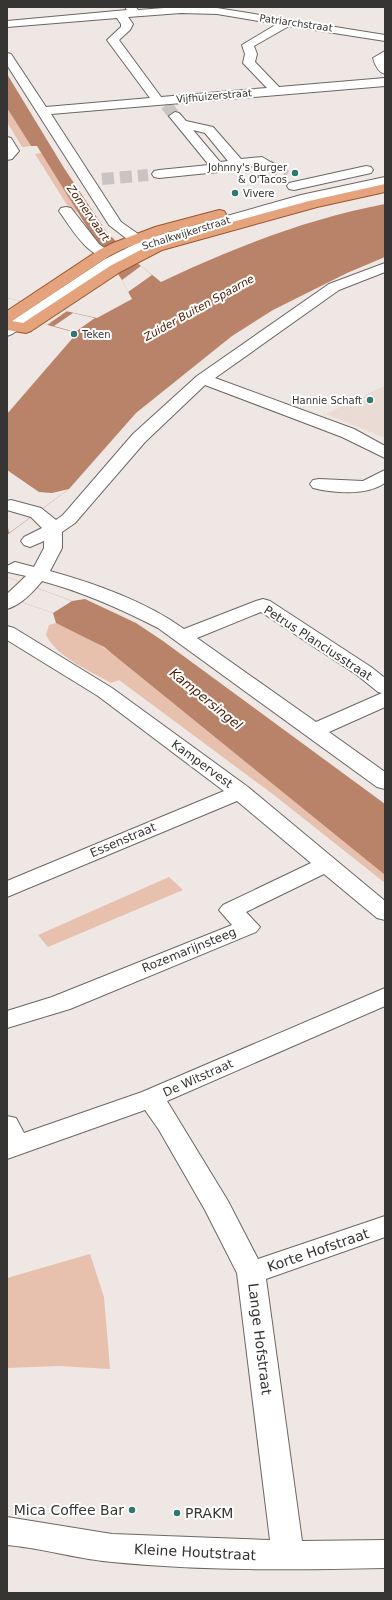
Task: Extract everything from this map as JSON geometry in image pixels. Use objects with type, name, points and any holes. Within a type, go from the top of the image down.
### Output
[{"type":"main road","name":"Schalkwijkerstraat","points":[[17,323],[126,252],[157,247],[305,195],[381,172]]},
{"type":"main road","name":"Schalkwijkerstraat","points":[[126,252],[136,239],[170,227],[305,195],[385,188]]},
{"type":"main road","name":"Schalkwijkerstraat","points":[[17,323],[110,261]]},
{"type":"street","name":"Patriarchstraat","points":[[7,24],[129,12],[181,10],[217,11],[385,38]]},
{"type":"street","points":[[129,12],[126,28],[113,40],[162,102]]},
{"type":"street","points":[[275,90],[249,64],[251,54],[248,45],[285,24],[284,21],[297,14]]},
{"type":"street","points":[[8,43],[43,111],[86,180],[116,225],[136,239]]},
{"type":"street","points":[[385,54],[379,58],[381,65],[385,70]]},
{"type":"street","name":"Vijfhuizerstraat","points":[[43,111],[162,102],[275,90],[385,82]]},
{"type":"street","points":[[152,174],[218,168],[176,118],[209,130],[234,159]]},
{"type":"street","points":[[192,138],[234,159]]},
{"type":"street","points":[[215,165],[234,159],[262,161],[267,164]]},
{"type":"street","points":[[286,176],[305,195]]},
{"type":"street","points":[[86,180],[102,179]]},
{"type":"street","name":"Schalkwijkerstraat","points":[[305,195],[385,181]]},
{"type":"street","points":[[66,211],[94,247],[110,261]]},
{"type":"street","points":[[30,541],[52,530],[69,519],[139,438],[203,379],[334,287],[385,267]]},
{"type":"street","points":[[7,348],[17,323]]},
{"type":"street","points":[[203,379],[348,433],[385,453]]},
{"type":"street","points":[[319,484],[347,487],[371,484],[385,475]]},
{"type":"street","points":[[9,504],[31,517],[46,520],[52,530],[55,540],[48,561],[34,579],[10,601]]},
{"type":"street","points":[[31,517],[30,541],[23,558],[11,572],[34,579],[79,586],[126,604],[165,624],[385,782]]},
{"type":"street","name":"Petrus Planciusstraat","points":[[183,636],[264,605],[364,671],[385,688]]},
{"type":"street","name":"Kampervest","points":[[7,632],[105,692],[240,792],[385,913]]},
{"type":"street","points":[[314,731],[385,699]]},
{"type":"street","name":"Essenstraat","points":[[7,890],[240,792]]},
{"type":"street","name":"Rozemarijnsteeg","points":[[7,1020],[61,1002],[248,927],[230,910],[327,864]]},
{"type":"street","name":"De Witstraat","points":[[10,1140],[151,1098],[385,996]]},
{"type":"street","name":"Lange Hofstraat","points":[[151,1098],[169,1124],[218,1208],[252,1273],[288,1556]]},
{"type":"street","name":"Korte Hofstraat","points":[[252,1273],[385,1226]]},
{"type":"street","name":"Kleine Houtstraat","points":[[7,1531],[27,1532],[110,1548],[288,1556],[385,1554]]},
{"type":"shaded area","points":[[7,108],[31,146],[22,147],[7,122]]},
{"type":"shaded area","points":[[42,153],[78,212],[71,211],[35,154]]},
{"type":"shaded area","name":"Hannie Schaft","points":[[384,386],[385,438],[326,414]]},
{"type":"shaded area","points":[[56,623],[91,639],[120,659],[385,875],[385,883],[274,795],[119,680],[111,683],[66,657],[51,643],[46,635],[49,625]]},
{"type":"shaded area","points":[[169,877],[183,890],[48,947],[38,935]]},
{"type":"shaded area","points":[[90,1254],[104,1297],[110,1369],[59,1366],[7,1368],[7,1278]]},
{"type":"water","points":[[7,74],[64,168],[106,231],[136,262],[161,282],[243,246],[298,226],[356,210],[385,204],[385,257],[347,273],[273,310],[232,336],[136,413],[69,489],[7,535],[7,414],[77,333],[7,314],[7,298],[97,318],[132,299],[122,280],[37,146],[31,146],[7,108]]},
{"type":"water","name":"Kampersingel","points":[[7,577],[72,601],[85,599],[136,623],[163,641],[385,804],[385,875],[104,647],[56,623],[53,613],[7,597]]},
{"type":"pier","points":[[141,266],[152,275],[128,292],[122,280]]},
{"type":"pier","points":[[7,298],[67,311],[47,325],[7,314]]},
{"type":"pier","points":[[73,313],[95,318],[75,332],[54,326]]},
{"type":"pier","points":[[7,470],[39,492],[52,493],[69,489],[9,533],[7,523]]},
{"type":"pier","points":[[7,577],[72,601],[53,613],[7,597]]},
{"type":"tunnel","points":[[166,105],[174,115]]},
{"type":"tunnel","points":[[268,165],[286,176]]},
{"type":"tunnel","points":[[102,179],[148,175]]},
{"type":"place","name":"Johnny's Burger & O'Tacos","points":[[295,173]]},
{"type":"place","name":"Vivere","points":[[235,193]]},
{"type":"place","name":"Teken","points":[[74,334]]},
{"type":"place","name":"Hannie Schaft","points":[[370,400]]},
{"type":"place","name":"Mica Coffee Bar","points":[[132,1510]]},
{"type":"place","name":"PRAKM","points":[[177,1513]]},
{"type":"water label","name":"Zomervaart","points":[[88,213]]},
{"type":"water label","name":"Zuider Buiten Spaarne","points":[[199,308]]}]
